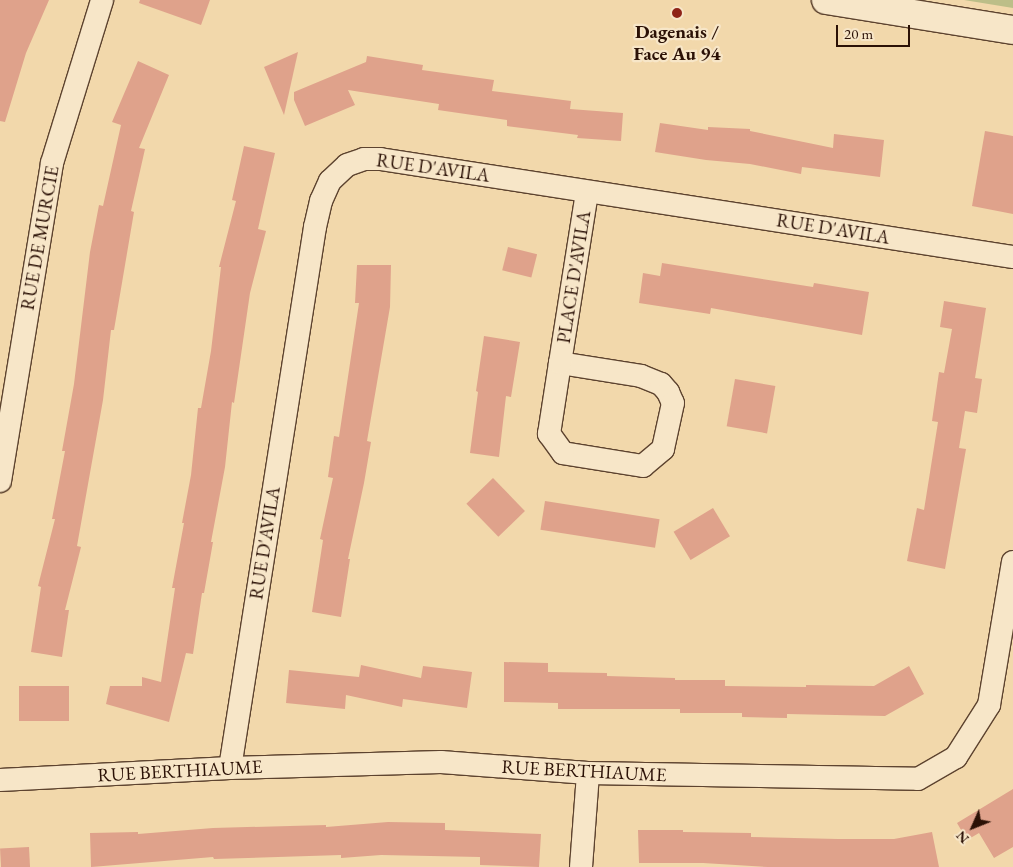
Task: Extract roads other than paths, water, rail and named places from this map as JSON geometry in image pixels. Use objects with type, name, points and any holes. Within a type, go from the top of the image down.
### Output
[{"type":"main road","points":[[826,0],[1013,30]]},
{"type":"street","name":"RUE DE MURCIE","points":[[0,481],[52,163],[102,0]]},
{"type":"street","name":"RUE D'AVILA","points":[[230,768],[315,227],[321,202],[330,181],[347,165],[364,159],[380,159],[1013,257]]},
{"type":"street","name":"PLACE D'AVILA","points":[[560,363],[641,376],[661,384],[668,392],[673,403],[663,449],[643,466],[563,453],[549,434],[560,363],[587,192]]},
{"type":"street","name":"RUE BERTHIAUME","points":[[0,780],[230,768],[441,762],[588,773],[918,779],[956,758],[989,706],[1013,562]]},
{"type":"street","points":[[581,867],[588,773]]},
{"type":"place","name":"Dagenais / Face Au 94","points":[[677,13]]}]
